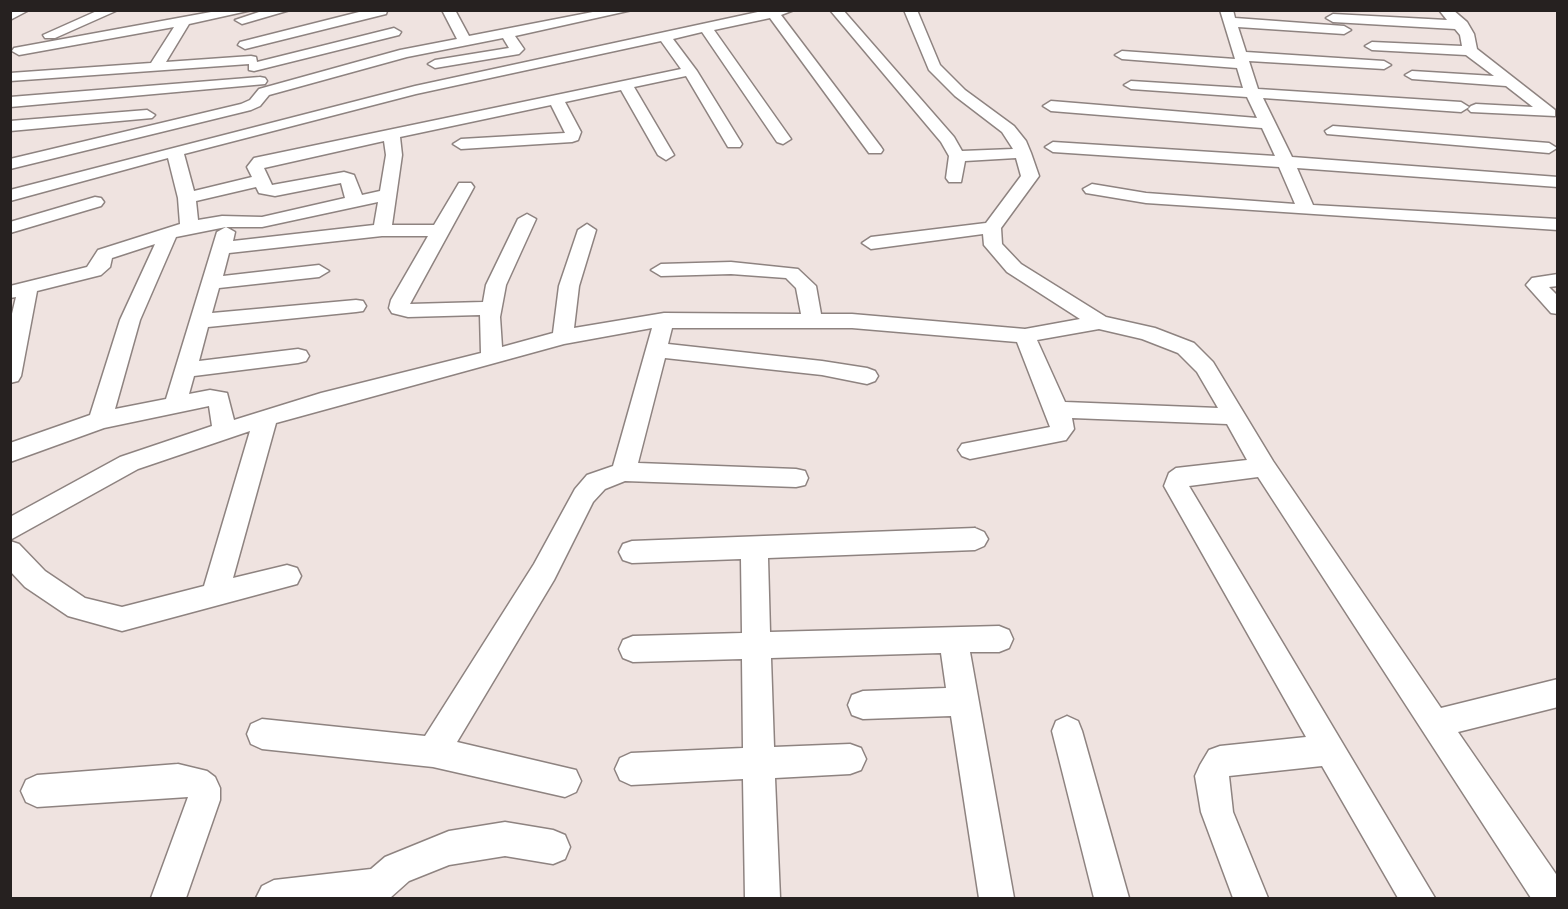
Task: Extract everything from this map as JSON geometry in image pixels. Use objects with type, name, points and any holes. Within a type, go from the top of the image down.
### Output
[{"type":"street","points":[[10,16],[23,10]]},
{"type":"street","points":[[13,50],[184,21],[284,10]]},
{"type":"street","points":[[448,10],[465,41]]},
{"type":"street","points":[[532,10],[544,26]]},
{"type":"street","points":[[10,102],[257,75],[405,53],[626,10]]},
{"type":"street","points":[[836,10],[916,100],[948,140],[957,156],[954,178]]},
{"type":"street","points":[[910,10],[934,67],[960,93],[1008,129],[1023,153],[1030,176],[1000,217],[993,245],[1014,268],[1099,322],[1148,333],[1186,348],[1205,367],[1264,467],[1551,898]]},
{"type":"street","points":[[1295,10],[1305,27]]},
{"type":"street","points":[[1445,10],[1462,25],[1467,34],[1470,51]]},
{"type":"street","points":[[13,50],[96,17],[118,11]]},
{"type":"street","points":[[245,45],[381,11],[405,53]]},
{"type":"street","points":[[10,196],[415,90],[705,27],[742,15],[781,12],[875,150]]},
{"type":"street","points":[[10,164],[255,103],[257,75],[245,45],[245,14]]},
{"type":"street","points":[[1306,210],[1252,92],[1228,16],[1344,30]]},
{"type":"street","points":[[1334,18],[1462,25]]},
{"type":"street","points":[[156,66],[184,21]]},
{"type":"street","points":[[705,27],[783,139]]},
{"type":"street","points":[[10,77],[156,66],[257,75],[394,32]]},
{"type":"street","points":[[435,64],[514,51],[517,49],[506,33]]},
{"type":"street","points":[[664,36],[690,71],[734,144]]},
{"type":"street","points":[[1131,85],[1550,113],[1470,51],[1372,46]]},
{"type":"street","points":[[1122,55],[1384,65]]},
{"type":"street","points":[[355,202],[348,179],[344,177],[275,191],[265,189],[255,167],[260,162],[690,71]]},
{"type":"street","points":[[1412,75],[1509,82]]},
{"type":"street","points":[[10,94],[31,76]]},
{"type":"street","points":[[625,84],[666,155]]},
{"type":"street","points":[[1316,96],[1351,167]]},
{"type":"street","points":[[461,144],[572,137],[573,132],[556,99]]},
{"type":"street","points":[[1051,106],[1267,124]]},
{"type":"street","points":[[10,126],[147,115]]},
{"type":"street","points":[[1333,131],[1550,148]]},
{"type":"street","points":[[382,230],[394,155],[391,134]]},
{"type":"street","points":[[1053,147],[1557,182]]},
{"type":"street","points":[[175,151],[187,198],[189,227]]},
{"type":"street","points":[[957,156],[1023,153]]},
{"type":"street","points":[[187,198],[262,180]]},
{"type":"street","points":[[465,187],[401,300],[399,308],[408,311],[491,308]]},
{"type":"street","points":[[1092,189],[1146,198],[1557,225]]},
{"type":"street","points":[[10,376],[19,289],[94,271],[100,267],[105,254],[189,227],[229,222],[262,222],[389,194]]},
{"type":"street","points":[[10,228],[95,202]]},
{"type":"street","points":[[871,243],[957,230],[1000,217]]},
{"type":"street","points":[[492,358],[491,308],[496,285],[527,219]]},
{"type":"street","points":[[175,405],[229,222]]},
{"type":"street","points":[[222,248],[382,230],[442,231]]},
{"type":"street","points":[[563,337],[569,286],[587,230]]},
{"type":"street","points":[[100,420],[130,320],[168,235]]},
{"type":"street","points":[[661,270],[731,268],[791,273],[806,286],[812,320]]},
{"type":"street","points":[[212,283],[319,271]]},
{"type":"street","points":[[1557,280],[1536,285],[1557,308]]},
{"type":"street","points":[[200,321],[357,306]]},
{"type":"street","points":[[10,530],[129,463],[224,431],[321,401],[492,358],[563,337],[621,325],[657,320],[852,321],[1025,336],[1099,322]]},
{"type":"street","points":[[624,472],[655,351],[657,320]]},
{"type":"street","points":[[970,450],[1058,435],[1062,422],[1025,336]]},
{"type":"street","points":[[655,351],[822,368],[867,376]]},
{"type":"street","points":[[186,370],[298,356]]},
{"type":"street","points":[[10,453],[100,420],[210,398],[219,399],[224,431]]},
{"type":"street","points":[[1057,410],[1130,411],[1172,416],[1234,416]]},
{"type":"street","points":[[216,594],[266,418]]},
{"type":"street","points":[[1264,467],[1185,475],[1178,480],[1176,486],[1417,898]]},
{"type":"street","points":[[433,753],[544,572],[584,496],[596,482],[624,472],[796,478]]},
{"type":"street","points":[[632,552],[975,539]]},
{"type":"street","points":[[754,547],[762,898]]},
{"type":"street","points":[[10,552],[35,579],[78,608],[95,615],[122,619],[287,576]]},
{"type":"street","points":[[633,649],[999,639]]},
{"type":"street","points":[[954,640],[997,898]]},
{"type":"street","points":[[1434,724],[1557,693]]},
{"type":"street","points":[[863,705],[964,702]]},
{"type":"street","points":[[1067,731],[1112,898]]},
{"type":"street","points":[[262,734],[433,753],[565,781]]},
{"type":"street","points":[[1250,898],[1217,812],[1211,776],[1220,761],[1329,750]]},
{"type":"street","points":[[631,769],[850,759]]},
{"type":"street","points":[[37,790],[178,780],[196,782],[204,788],[204,800],[169,898]]},
{"type":"street","points":[[274,898],[377,892],[398,869],[449,848],[505,839],[553,847]]}]
